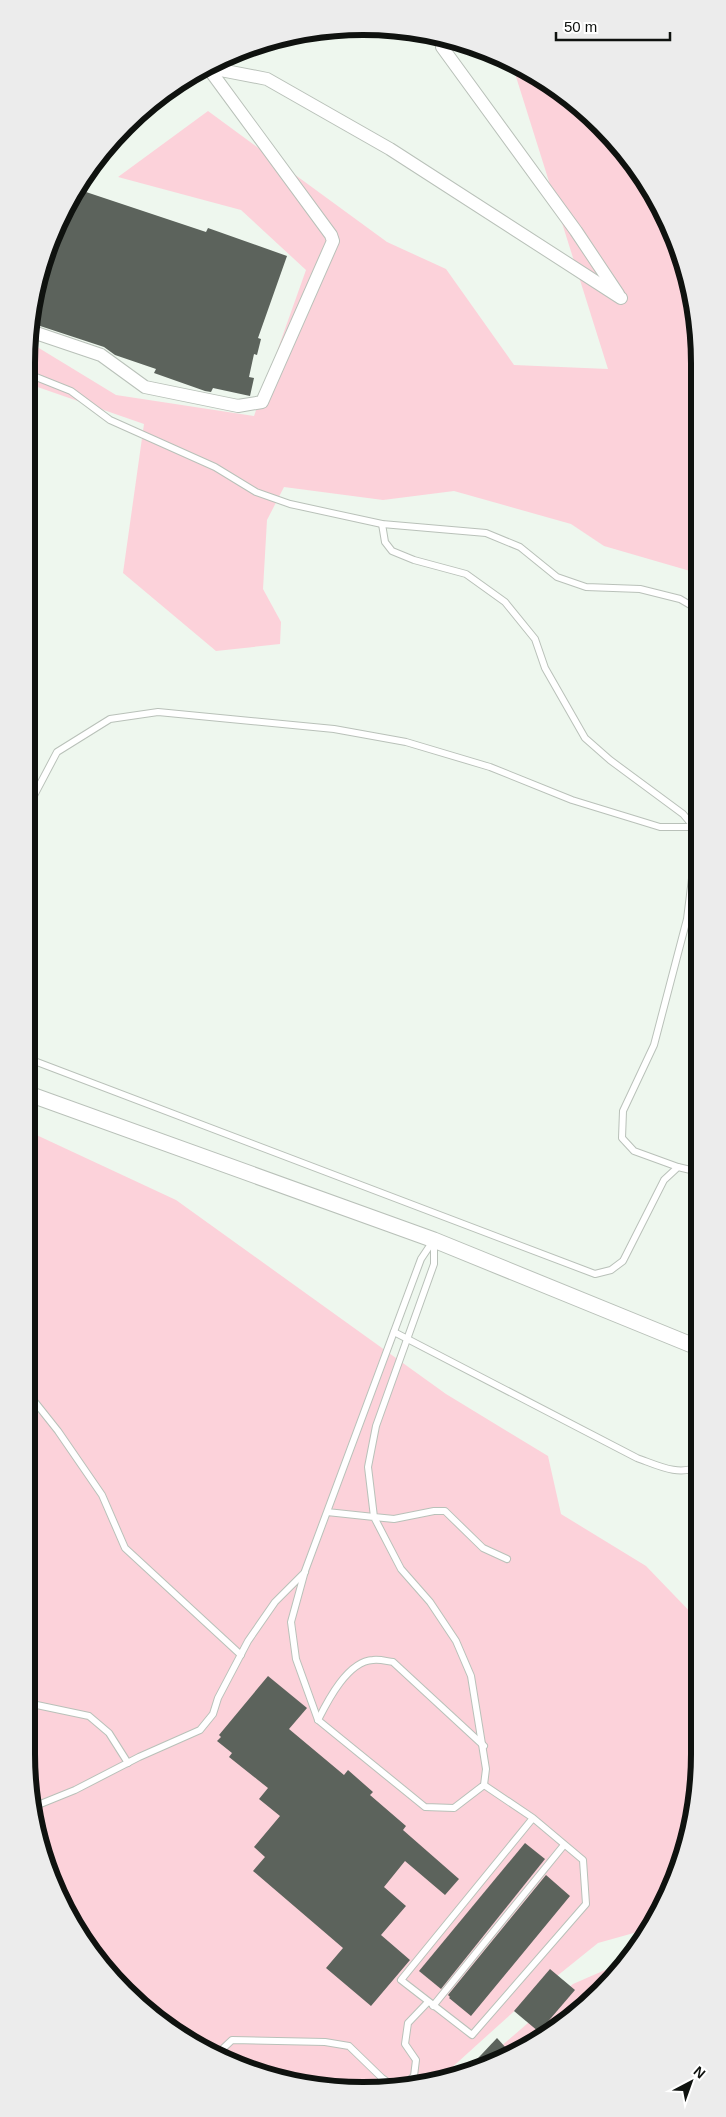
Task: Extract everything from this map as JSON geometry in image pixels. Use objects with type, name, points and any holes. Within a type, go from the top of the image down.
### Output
[{"type":"street","points":[[217,70],[267,79],[390,149],[621,298],[576,231],[442,45]]},
{"type":"street","points":[[37,333],[101,355],[145,387],[238,406],[262,402],[333,241],[331,234],[211,73]]},
{"type":"street","points":[[35,1096],[434,1240],[691,1345]]},
{"type":"lane","points":[[35,378],[71,391],[110,420],[215,467],[256,492],[290,504],[382,524],[486,533],[520,547],[557,577],[578,585],[640,589],[680,599],[691,605]]},
{"type":"lane","points":[[382,524],[385,542],[392,551],[414,560],[466,574],[505,602],[535,639],[545,668],[585,738],[610,760],[691,822]]},
{"type":"lane","points":[[35,794],[57,752],[110,719],[158,712],[334,729],[406,742],[490,767],[572,800],[631,819],[660,827],[691,827]]},
{"type":"lane","points":[[691,887],[687,919],[654,1045],[623,1111],[622,1128],[622,1138],[634,1151],[691,1170]]},
{"type":"lane","points":[[35,1062],[595,1274],[611,1270],[623,1261],[664,1180],[678,1167]]},
{"type":"lane","points":[[434,1240],[434,1264],[376,1426],[368,1467],[374,1517],[400,1569],[430,1602],[456,1641],[471,1676],[484,1746],[486,1769],[484,1785],[454,1808],[425,1807],[318,1720],[296,1659],[291,1622],[306,1571],[420,1259],[434,1240]]},
{"type":"lane","points":[[394,1332],[638,1458],[669,1470],[691,1469]]},
{"type":"lane","points":[[35,1402],[58,1431],[102,1495],[125,1548],[241,1655]]},
{"type":"lane","points":[[327,1512],[394,1520],[434,1511],[445,1511],[483,1548],[508,1559]]},
{"type":"lane","points":[[39,1805],[76,1790],[128,1763],[200,1730],[213,1714],[218,1698],[241,1655],[275,1602],[306,1571]]},
{"type":"lane","points":[[318,1720],[336,1687],[359,1664],[372,1660],[393,1662],[484,1746]]},
{"type":"lane","points":[[35,1705],[89,1716],[110,1733],[128,1763]]},
{"type":"lane","points":[[484,1785],[533,1818],[583,1860],[586,1904],[472,2035],[401,1980],[533,1818]]},
{"type":"lane","points":[[411,2078],[414,2076],[416,2060],[405,2044],[408,2023],[430,2004],[564,1845]]},
{"type":"lane","points":[[222,2050],[232,2040],[325,2042],[349,2046],[386,2081]]},
{"type":"shaded area","points":[[515,73],[563,103],[610,147],[647,199],[674,258],[685,299],[690,342],[691,571],[604,546],[571,524],[454,491],[383,500],[284,487],[267,520],[263,589],[281,622],[280,644],[216,651],[123,573],[144,424],[35,386],[36,346],[116,395],[254,416],[306,270],[241,210],[118,177],[208,111],[387,242],[446,269],[514,365],[608,369]]},
{"type":"shaded area","points":[[35,1134],[176,1200],[446,1394],[548,1456],[561,1514],[646,1566],[691,1613],[691,1754],[688,1797],[680,1839],[666,1880],[639,1932],[598,1943],[521,2005],[448,2071],[406,2079],[363,2082],[299,2076],[237,2057],[181,2027],[147,2001],[116,1970],[79,1918],[52,1859],[41,1818],[36,1775]]},
{"type":"shaded area","points":[[613,1967],[595,1986],[563,2014],[527,2038],[489,2057],[573,1984]]},
{"type":"building","points":[[84,191],[206,232],[208,228],[287,256],[258,338],[261,339],[257,355],[254,354],[249,377],[254,378],[250,396],[213,388],[211,392],[205,391],[154,373],[156,369],[115,355],[104,347],[38,325],[41,299],[52,258],[69,218]]},
{"type":"building","points":[[268,1676],[307,1708],[289,1729],[344,1775],[348,1770],[373,1792],[370,1795],[406,1826],[403,1830],[459,1879],[445,1895],[405,1861],[384,1887],[406,1906],[381,1935],[410,1960],[371,2006],[326,1968],[343,1948],[253,1871],[265,1857],[254,1847],[280,1816],[259,1799],[268,1788],[229,1757],[232,1753],[217,1741],[221,1737],[219,1735]]},
{"type":"building","points":[[525,1843],[545,1859],[441,1989],[419,1971]]},
{"type":"building","points":[[546,1875],[570,1896],[471,2016],[449,1998],[448,1995]]},
{"type":"building","points":[[550,1969],[575,1990],[538,2031],[514,2011]]},
{"type":"building","points":[[497,2038],[507,2049],[489,2057],[474,2063]]}]
